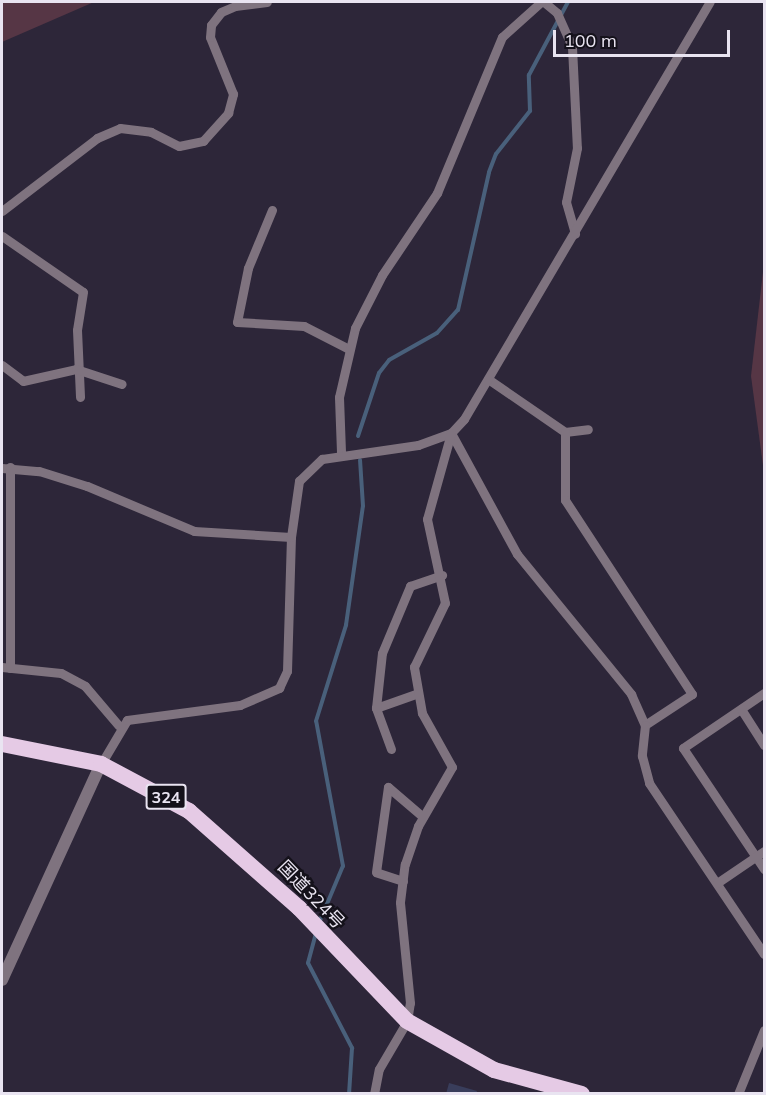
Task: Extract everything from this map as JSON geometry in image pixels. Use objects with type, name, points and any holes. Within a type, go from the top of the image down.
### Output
[{"type":"highway","name":"国道324号","points":[[2,744],[101,764],[189,811],[299,908],[408,1021],[494,1070],[582,1094]]},
{"type":"street","points":[[2,211],[97,138],[120,128],[151,132],[179,146],[203,141],[228,114],[232,94],[210,37],[211,25],[220,12],[235,6],[267,2]]},
{"type":"street","points":[[341,452],[339,397],[349,349],[382,275],[437,194],[502,37],[543,2],[557,13],[572,47],[577,148],[566,202],[574,234]]},
{"type":"street","points":[[374,1094],[379,1069],[408,1021],[403,881],[423,817],[452,766],[416,694],[414,667],[444,603],[442,576],[427,540],[427,519],[451,433],[488,379],[710,2]]},
{"type":"street","points":[[272,210],[248,268],[237,322],[304,326],[349,349]]},
{"type":"street","points":[[2,236],[83,292],[76,369],[80,397]]},
{"type":"street","points":[[2,366],[23,381],[76,369],[122,384]]},
{"type":"street","points":[[488,379],[565,432],[588,429]]},
{"type":"street","points":[[565,432],[565,500],[692,694],[645,725]]},
{"type":"street","points":[[2,980],[119,726],[143,714],[240,705],[279,688],[287,671],[291,537],[299,482],[322,459],[341,452],[394,449],[451,433]]},
{"type":"street","points":[[451,433],[517,554],[631,694],[645,725],[642,756],[649,783],[765,954]]},
{"type":"street","points":[[119,726],[85,686],[69,677],[6,667],[6,467],[87,486],[194,531],[291,537]]},
{"type":"street","points":[[391,749],[376,708],[382,653],[410,586],[442,576]]},
{"type":"street","points":[[765,693],[683,748],[760,854],[765,869]]},
{"type":"street","points":[[376,708],[416,694]]},
{"type":"street","points":[[741,709],[765,745]]},
{"type":"street","points":[[403,881],[376,872],[388,787],[423,817]]},
{"type":"street","points":[[717,883],[760,854]]},
{"type":"street","points":[[738,1094],[765,1030]]},
{"type":"shaded area","points":[[2,2],[94,2],[2,42]]},
{"type":"shaded area","points":[[764,263],[764,473],[751,376]]},
{"type":"building","points":[[449,1083],[477,1091],[476,1094],[446,1094]]},
{"type":"waterway","points":[[358,436],[379,373],[389,360],[437,333],[458,310],[489,172],[496,154],[530,111],[529,75],[568,2]]},
{"type":"waterway","points":[[319,923],[343,866],[316,721],[346,625],[363,506],[360,460]]},
{"type":"waterway","points":[[316,933],[308,963],[352,1048],[349,1094]]}]
